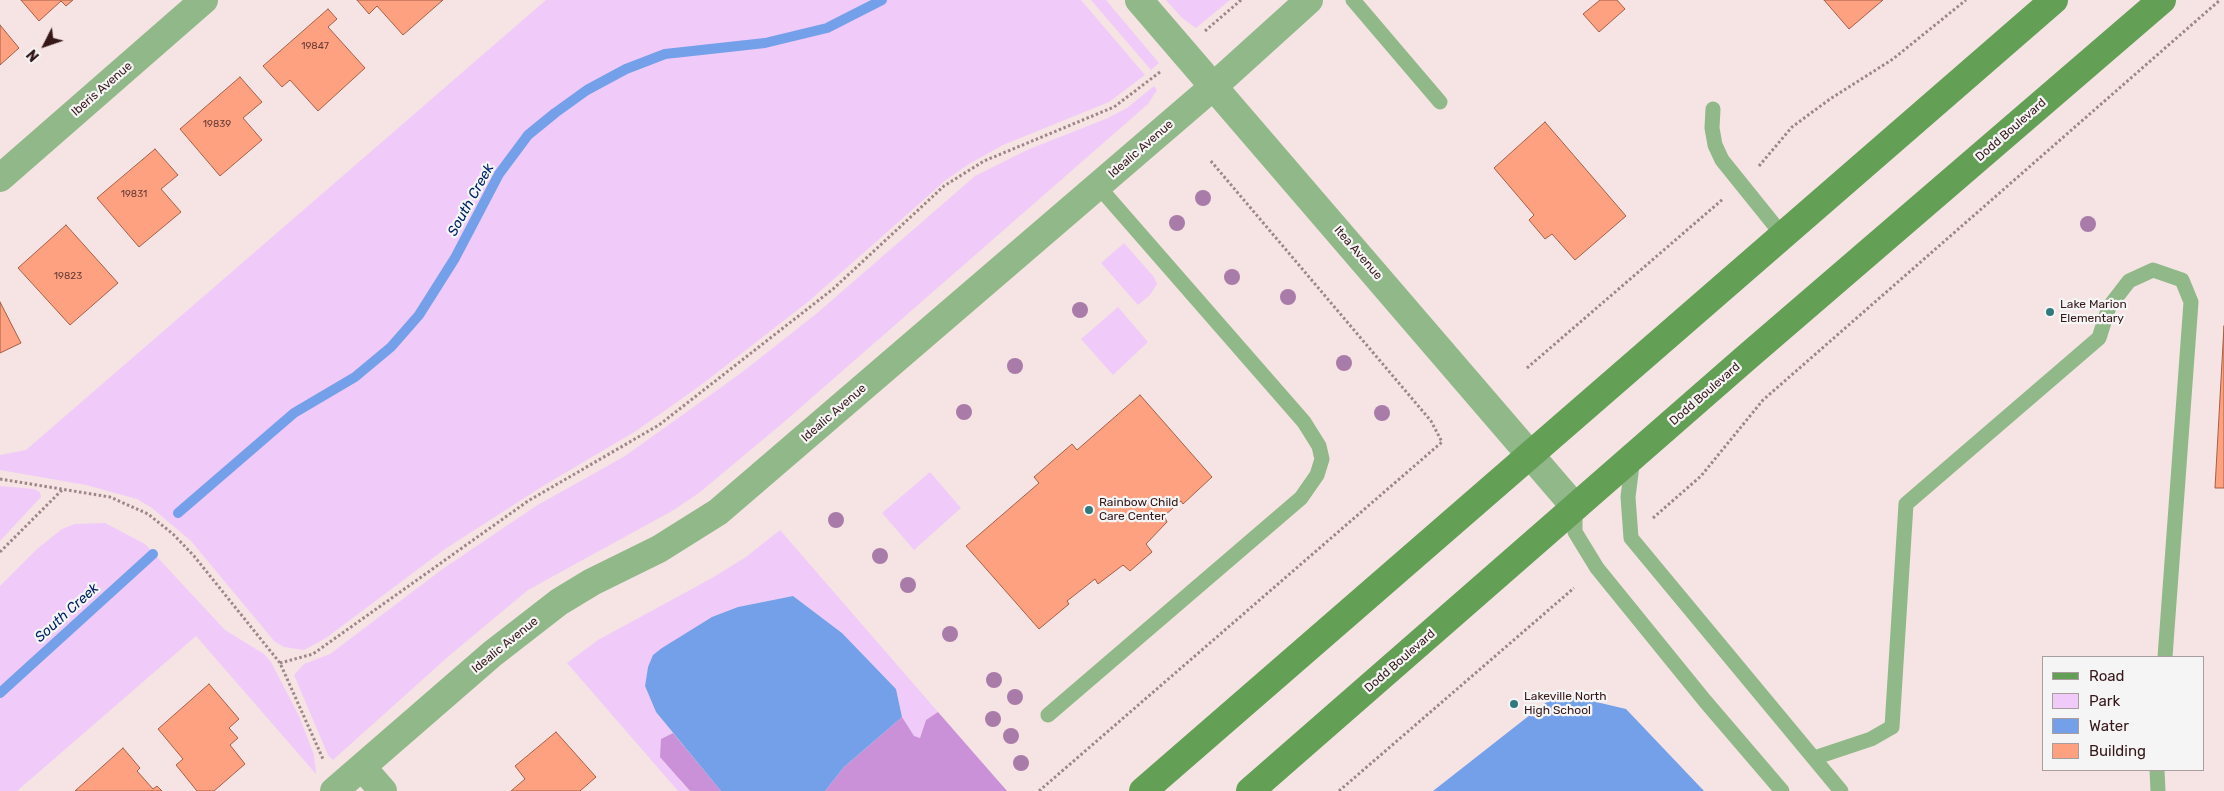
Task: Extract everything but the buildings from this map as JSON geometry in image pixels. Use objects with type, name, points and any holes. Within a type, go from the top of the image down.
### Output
[{"type":"main road","points":[[1143,791],[2054,0]]},
{"type":"main road","name":"Dodd Boulevard","points":[[1250,791],[1575,507],[2162,0]]},
{"type":"street","name":"Iberis Avenue","points":[[0,178],[204,0]]},
{"type":"street","name":"Itea Avenue","points":[[1139,0],[1528,455],[1575,507]]},
{"type":"street","name":"Idealic Avenue","points":[[334,791],[492,654],[559,602],[592,582],[658,549],[718,512],[1214,86],[1309,0]]},
{"type":"street","points":[[362,767],[382,791]]},
{"type":"lane","points":[[1353,0],[1440,102]]},
{"type":"lane","points":[[1713,109],[1712,128],[1715,145],[1722,160],[1784,236]]},
{"type":"lane","points":[[1048,715],[1300,498],[1317,475],[1322,459],[1319,446],[1304,422],[1098,186]]},
{"type":"lane","points":[[1814,758],[1871,739],[1892,727],[1906,504],[2099,338],[2109,307],[2129,281],[2153,270],[2182,280],[2191,302],[2165,656]]},
{"type":"lane","points":[[1633,457],[1628,497],[1631,538],[1841,791]]},
{"type":"lane","points":[[1575,507],[1575,532],[1597,568],[1705,702],[1782,791]]},
{"type":"lane","points":[[2157,771],[2158,791]]},
{"type":"path","points":[[280,664],[314,654],[528,501],[659,425],[833,288],[944,186],[984,161],[1114,107],[1183,51],[1241,0]]},
{"type":"path","points":[[1649,522],[1701,476],[1763,400],[2220,0]]},
{"type":"path","points":[[1039,791],[1442,442],[1431,421],[1210,160]]},
{"type":"path","points":[[0,479],[93,493],[129,504],[148,514],[173,534],[194,556],[280,664],[325,763]]},
{"type":"path","points":[[0,552],[62,489]]},
{"type":"path","points":[[1338,791],[1574,588]]},
{"type":"green space","points":[[546,0],[1081,0],[1145,75],[1109,102],[1003,145],[969,164],[946,180],[809,301],[701,385],[636,431],[543,486],[445,549],[326,638],[304,650],[284,647],[275,642],[191,541],[152,508],[137,499],[86,485],[0,470],[0,455],[26,450]]},
{"type":"green space","points":[[1091,0],[1106,0],[1159,63],[1151,70]]},
{"type":"green space","points":[[1166,0],[1230,0],[1196,28],[1182,18]]},
{"type":"green space","points":[[1154,86],[1157,90],[1148,104],[784,422],[699,493],[672,511],[528,590],[450,655],[333,760],[328,755],[294,675],[304,664],[330,654],[444,568],[536,506],[625,456],[741,373],[816,314],[975,176],[1027,150],[1108,118],[1127,108]]},
{"type":"green space","points":[[1124,243],[1154,277],[1157,284],[1150,295],[1138,305],[1101,263]]},
{"type":"green space","points":[[1118,307],[1148,342],[1113,375],[1081,339]]},
{"type":"green space","points":[[930,472],[961,508],[914,550],[882,513]]},
{"type":"green space","points":[[0,486],[34,489],[40,492],[41,497],[0,541]]},
{"type":"green space","points":[[105,523],[145,544],[225,630],[264,654],[271,662],[299,716],[314,755],[316,774],[196,636],[17,791],[0,791],[0,586],[37,549],[62,529],[75,524]]},
{"type":"green space","points":[[780,530],[938,712],[926,720],[920,738],[914,737],[902,717],[896,689],[842,633],[793,596],[738,607],[648,667],[645,686],[656,712],[673,733],[661,739],[681,782],[690,791],[678,791],[567,663],[598,640],[712,578],[746,557]]},
{"type":"shaded area","points":[[938,712],[1007,791],[825,791],[844,767],[902,717],[914,736],[920,738],[926,720]]},
{"type":"shaded area","points":[[673,733],[721,791],[690,791],[660,757],[661,739]]},
{"type":"water","points":[[793,596],[842,633],[896,689],[902,717],[844,767],[825,791],[721,791],[656,712],[645,686],[648,667],[653,655],[712,617],[738,607]]},
{"type":"water","points":[[1558,693],[1626,709],[1704,791],[1433,791]]},
{"type":"waterway","name":"South Creek","points":[[178,513],[294,413],[355,377],[391,347],[419,315],[455,258],[499,174],[528,135],[555,113],[587,90],[626,69],[665,54],[765,43],[827,28],[882,0]]},
{"type":"waterway","name":"South Creek","points":[[0,693],[153,554]]},
{"type":"place","name":"Lake Marion Elementary","points":[[2050,312]]},
{"type":"place","name":"Rainbow Child Care Center","points":[[1089,510]]},
{"type":"place","name":"Lakeville North High School","points":[[1514,704]]}]
